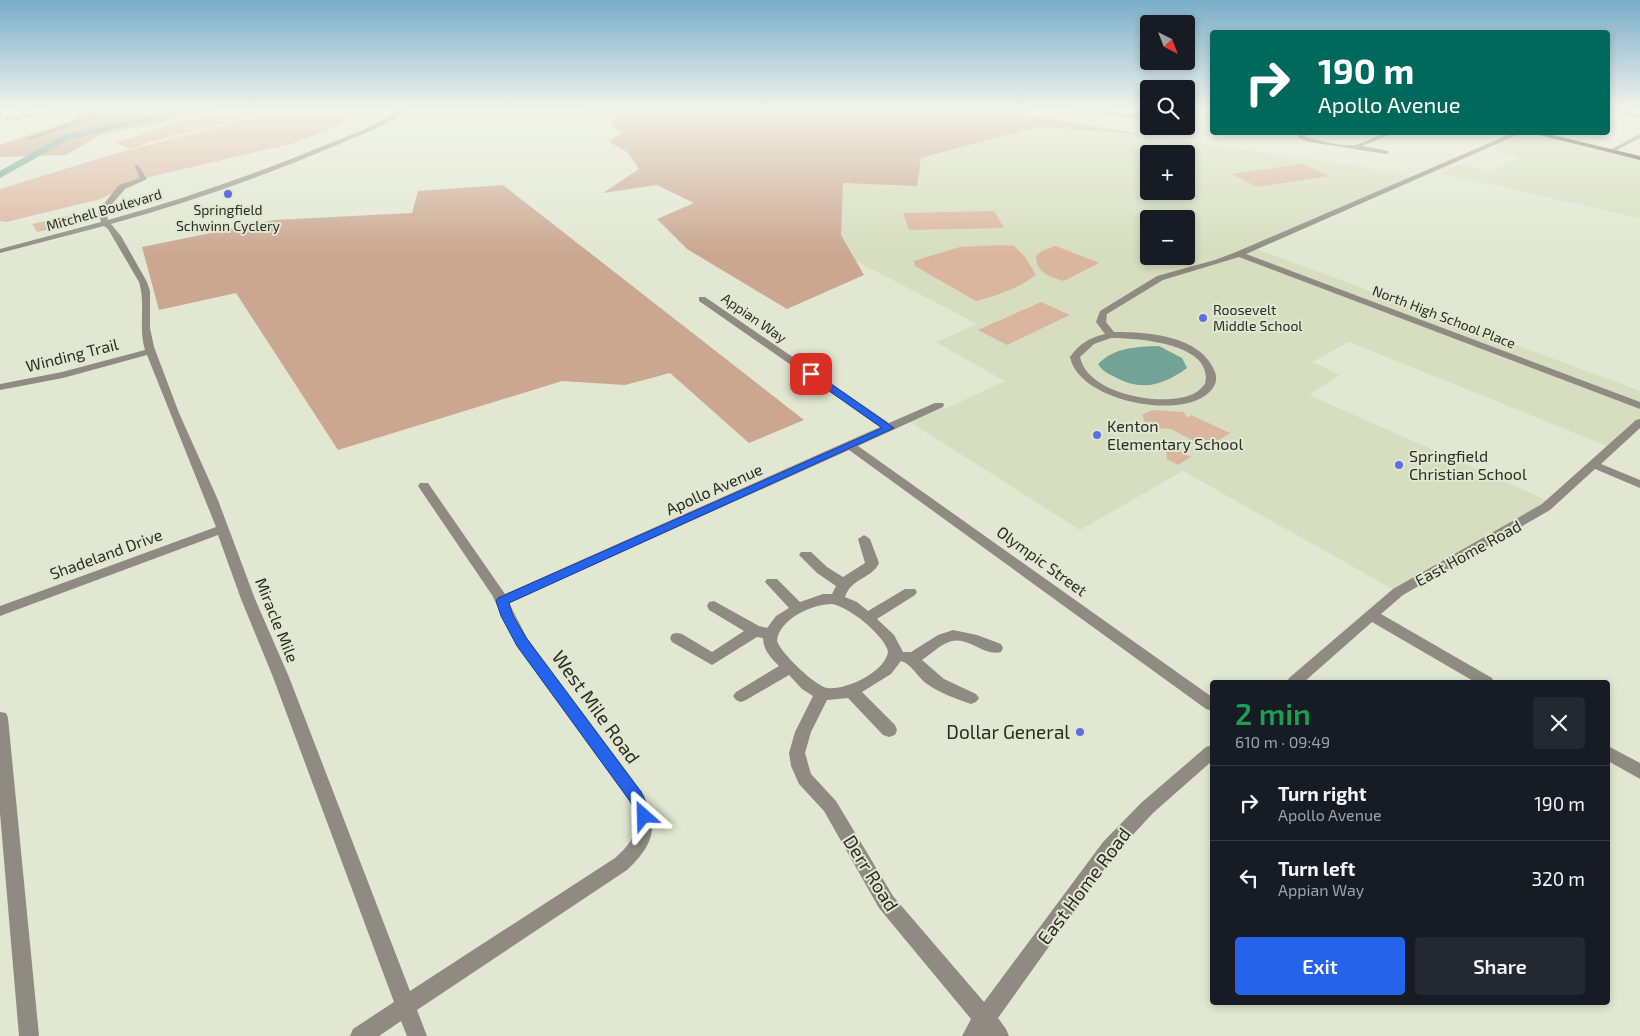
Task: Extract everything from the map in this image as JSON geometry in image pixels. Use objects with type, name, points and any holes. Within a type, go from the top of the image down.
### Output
[{"type":"street","name":"Mitchell Boulevard","points":[[0,251],[105,224],[203,194],[304,156]]},
{"type":"street","points":[[1111,335],[1101,322],[1103,313],[1160,278],[1218,262],[1241,253],[1465,156]]},
{"type":"street","points":[[105,224],[102,211],[122,187],[144,179],[136,166]]},
{"type":"street","name":"Miracle Mile","points":[[105,224],[111,227],[118,236],[143,282],[146,291],[145,328],[151,351],[174,413],[223,529],[417,1036]]},
{"type":"street","name":"North High School Place","points":[[1241,253],[1640,400]]},
{"type":"street","name":"North High School Place","points":[[1241,253],[1640,406]]},
{"type":"street","name":"Appian Way","points":[[702,299],[889,428]]},
{"type":"street","points":[[1131,334],[1153,337],[1175,343],[1193,352],[1206,363],[1212,375],[1209,386],[1198,395],[1180,401],[1156,402],[1131,399],[1108,392],[1090,382],[1078,369],[1075,357],[1081,347],[1087,343],[1111,335],[1131,334]]},
{"type":"street","name":"Winding Trail","points":[[0,387],[63,374],[151,351]]},
{"type":"street","name":"Apollo Avenue","points":[[502,601],[939,406]]},
{"type":"street","name":"East Home Road","points":[[1296,680],[1398,592],[1522,523],[1546,507],[1640,422]]},
{"type":"street","name":"Olympic Street","points":[[851,446],[1210,704]]},
{"type":"street","points":[[1594,465],[1640,484]]},
{"type":"street","name":"West Mile Road","points":[[360,1036],[621,864],[632,855],[643,838],[644,816],[636,797],[522,642],[507,616],[502,601],[424,486]]},
{"type":"street","name":"Shadeland Drive","points":[[0,611],[223,529]]},
{"type":"street","points":[[837,599],[840,587],[871,566],[872,563],[864,539]]},
{"type":"street","points":[[806,555],[822,570],[844,584]]},
{"type":"street","points":[[772,582],[799,609]]},
{"type":"street","points":[[867,618],[910,592]]},
{"type":"street","points":[[823,599],[837,599],[851,604],[891,638],[896,647],[896,656],[892,665],[884,672],[852,692],[823,694],[811,688],[774,651],[770,642],[770,634],[774,626],[782,619],[812,602],[823,599]]},
{"type":"street","points":[[714,606],[756,631],[770,634]]},
{"type":"street","points":[[1371,615],[1484,680]]},
{"type":"street","points":[[677,638],[712,659],[756,631]]},
{"type":"street","points":[[896,656],[913,658],[947,637],[956,635],[996,648]]},
{"type":"street","points":[[913,658],[920,670],[934,682],[971,698]]},
{"type":"street","points":[[741,696],[790,667]]},
{"type":"street","points":[[852,692],[889,730]]},
{"type":"street","name":"Derr Road","points":[[823,694],[803,732],[797,753],[799,766],[806,779],[830,806],[886,902],[999,1036]]},
{"type":"street","points":[[0,718],[29,1036]]},
{"type":"street","name":"East Home Road","points":[[972,1036],[1109,848],[1147,808],[1210,754]]},
{"type":"street","points":[[1610,754],[1640,772]]},
{"type":"shaded area","points":[[106,156],[237,156],[137,180],[101,199],[6,222],[0,221],[0,189]]},
{"type":"shaded area","points":[[630,156],[927,156],[921,158],[917,186],[843,183],[841,235],[864,275],[787,309],[687,249],[657,219],[694,203],[657,185],[603,193],[639,169]]},
{"type":"shaded area","points":[[929,156],[1140,156],[1140,200],[1195,200],[1195,156],[1289,156],[1414,177],[1254,248],[1640,391],[1640,422],[1612,448],[1349,342],[1312,362],[1340,375],[1309,395],[1551,502],[1398,592],[1183,471],[1080,530],[907,420],[939,405],[945,409],[1005,381],[936,342],[977,324],[749,205]]},
{"type":"shaded area","points":[[1519,156],[1624,156],[1640,160],[1640,218],[1440,173],[1461,164],[1489,172],[1521,157]]},
{"type":"shaded area","points":[[1302,164],[1329,176],[1257,187],[1231,174]]},
{"type":"shaded area","points":[[503,185],[804,420],[749,443],[670,373],[625,385],[562,381],[338,450],[236,293],[159,310],[142,247],[274,220],[412,213],[418,191]]},
{"type":"shaded area","points":[[994,211],[1004,228],[909,230],[903,213]]},
{"type":"shaded area","points":[[72,215],[77,223],[37,232],[32,224]]},
{"type":"shaded area","points":[[1014,246],[1025,257],[1036,275],[1008,291],[976,301],[915,266],[914,261],[960,247]]},
{"type":"shaded area","points":[[1055,246],[1099,263],[1064,281],[1054,278],[1038,267],[1036,256],[1042,251]]},
{"type":"shaded area","points":[[1041,302],[1070,315],[1007,345],[978,330]]},
{"type":"shaded area","points":[[1153,410],[1184,412],[1187,418],[1191,415],[1230,433],[1207,448],[1171,429],[1147,427],[1142,415]]},
{"type":"shaded area","points":[[1174,448],[1191,457],[1178,465],[1167,459],[1166,452]]},
{"type":"water","points":[[1159,346],[1182,358],[1187,368],[1162,382],[1136,385],[1109,374],[1098,364],[1111,354],[1119,351]]},
{"type":"waterway","points":[[0,175],[33,156]]},
{"type":"place","name":"Springfield Schwinn Cyclery","points":[[228,194]]},
{"type":"place","name":"Roosevelt Middle School","points":[[1203,318]]},
{"type":"place","name":"Kenton Elementary School","points":[[1097,435]]},
{"type":"place","name":"Springfield Christian School","points":[[1399,465]]},
{"type":"place","name":"Dollar General","points":[[1080,732]]},
{"type":"route","points":[[644,816],[636,797],[522,642],[507,616],[502,601],[889,428],[811,374]]}]
